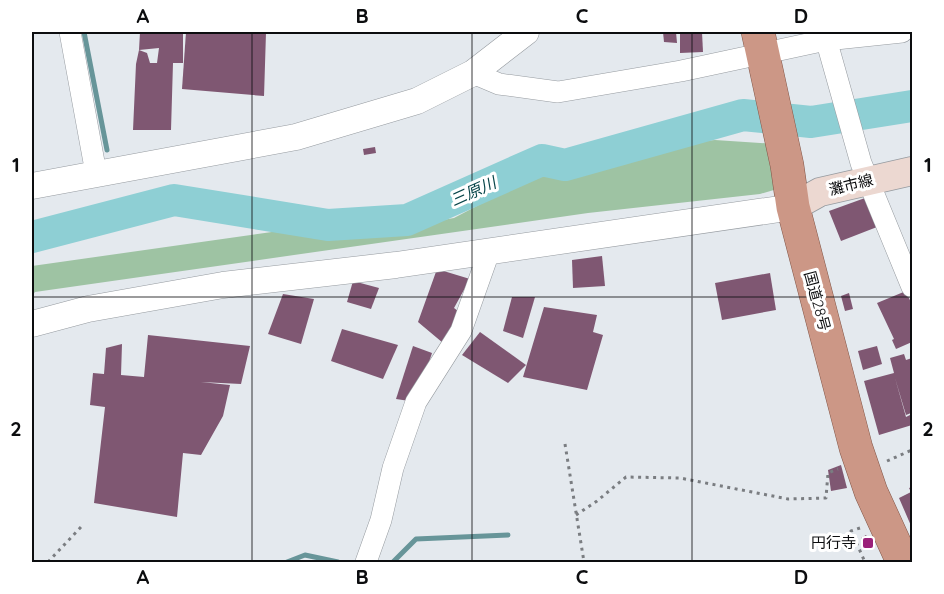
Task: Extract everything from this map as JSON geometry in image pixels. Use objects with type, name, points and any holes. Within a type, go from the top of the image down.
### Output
[{"type":"highway","name":"国道28号","points":[[763,50],[787,165],[793,207],[860,459],[871,492],[903,562]]},
{"type":"main road","name":"灘市線","points":[[793,207],[864,172],[912,171]]},
{"type":"street","points":[[70,32],[96,173]]},
{"type":"street","points":[[32,186],[296,136],[417,101],[473,73],[526,32]]},
{"type":"street","points":[[473,73],[499,84],[558,92],[681,71],[763,50],[902,32]]},
{"type":"street","points":[[827,41],[864,172],[912,287]]},
{"type":"street","points":[[32,324],[88,309],[223,285],[489,252],[793,207]]},
{"type":"street","points":[[366,562],[381,520],[393,468],[416,402],[461,331],[489,252]]},
{"type":"path","points":[[565,444],[584,562]]},
{"type":"path","points":[[576,515],[626,477],[680,478],[788,500],[826,498],[828,473],[860,459]]},
{"type":"path","points":[[48,562],[81,527]]},
{"type":"path","points":[[851,531],[865,562]]},
{"type":"green space","points":[[715,140],[776,144],[784,187],[760,194],[588,213],[35,292],[32,296],[32,266],[293,229],[323,231],[402,227],[454,218],[543,171],[560,171],[611,152]]},
{"type":"building","points":[[140,32],[183,32],[183,63],[173,63],[171,130],[133,130],[136,64]],"holes":[[[159,48],[157,63],[150,63],[147,53],[139,50]]]},
{"type":"building","points":[[186,32],[266,32],[264,96],[182,89]]},
{"type":"building","points":[[663,32],[676,32],[677,43],[664,42]]},
{"type":"building","points":[[680,32],[702,32],[703,52],[680,53]]},
{"type":"building","points":[[375,147],[376,153],[364,155],[363,149]]},
{"type":"building","points":[[865,198],[877,227],[841,241],[829,211]]},
{"type":"building","points":[[602,256],[605,286],[573,288],[572,260]]},
{"type":"building","points":[[437,269],[470,279],[454,308],[466,317],[449,348],[418,322]]},
{"type":"building","points":[[770,273],[776,310],[722,320],[715,283]]},
{"type":"building","points":[[353,281],[379,288],[371,309],[347,302]]},
{"type":"building","points":[[906,291],[912,305],[912,342],[896,349],[892,340],[894,339],[877,303]]},
{"type":"building","points":[[849,293],[853,309],[845,311],[841,296]]},
{"type":"building","points":[[283,294],[314,299],[301,344],[268,334]]},
{"type":"building","points":[[512,297],[535,297],[523,338],[503,331]]},
{"type":"building","points":[[544,307],[597,315],[593,332],[603,335],[587,390],[523,377]]},
{"type":"building","points":[[342,329],[398,345],[383,379],[331,361]]},
{"type":"building","points":[[480,332],[526,365],[508,383],[462,355]]},
{"type":"building","points":[[148,335],[250,346],[241,384],[201,382],[230,385],[223,416],[201,455],[183,453],[177,517],[94,503],[105,407],[90,405],[93,373],[104,374],[106,348],[122,344],[121,375],[144,377]]},
{"type":"building","points":[[413,346],[432,353],[416,402],[396,399]]},
{"type":"building","points":[[877,346],[882,364],[863,370],[858,351]]},
{"type":"building","points":[[904,354],[906,360],[912,358],[912,409],[911,413],[906,415],[895,378],[906,417],[910,415],[912,425],[879,435],[864,381],[894,373],[890,358]]},
{"type":"building","points":[[841,465],[847,488],[831,491],[828,470]]},
{"type":"building","points":[[912,487],[912,528],[899,498],[911,492],[909,488]]},
{"type":"building","points":[[866,535],[873,547],[868,550],[861,538]]},
{"type":"waterway","points":[[84,32],[107,150]]},
{"type":"waterway","name":"三原川","points":[[32,237],[174,200],[328,225],[407,220],[542,160],[565,165],[743,115],[811,122],[912,106]]},
{"type":"waterway","points":[[393,562],[416,539],[508,535]]},
{"type":"waterway","points":[[287,562],[305,555],[338,562]]},
{"type":"place","name":"円行寺","points":[[868,543]]}]
